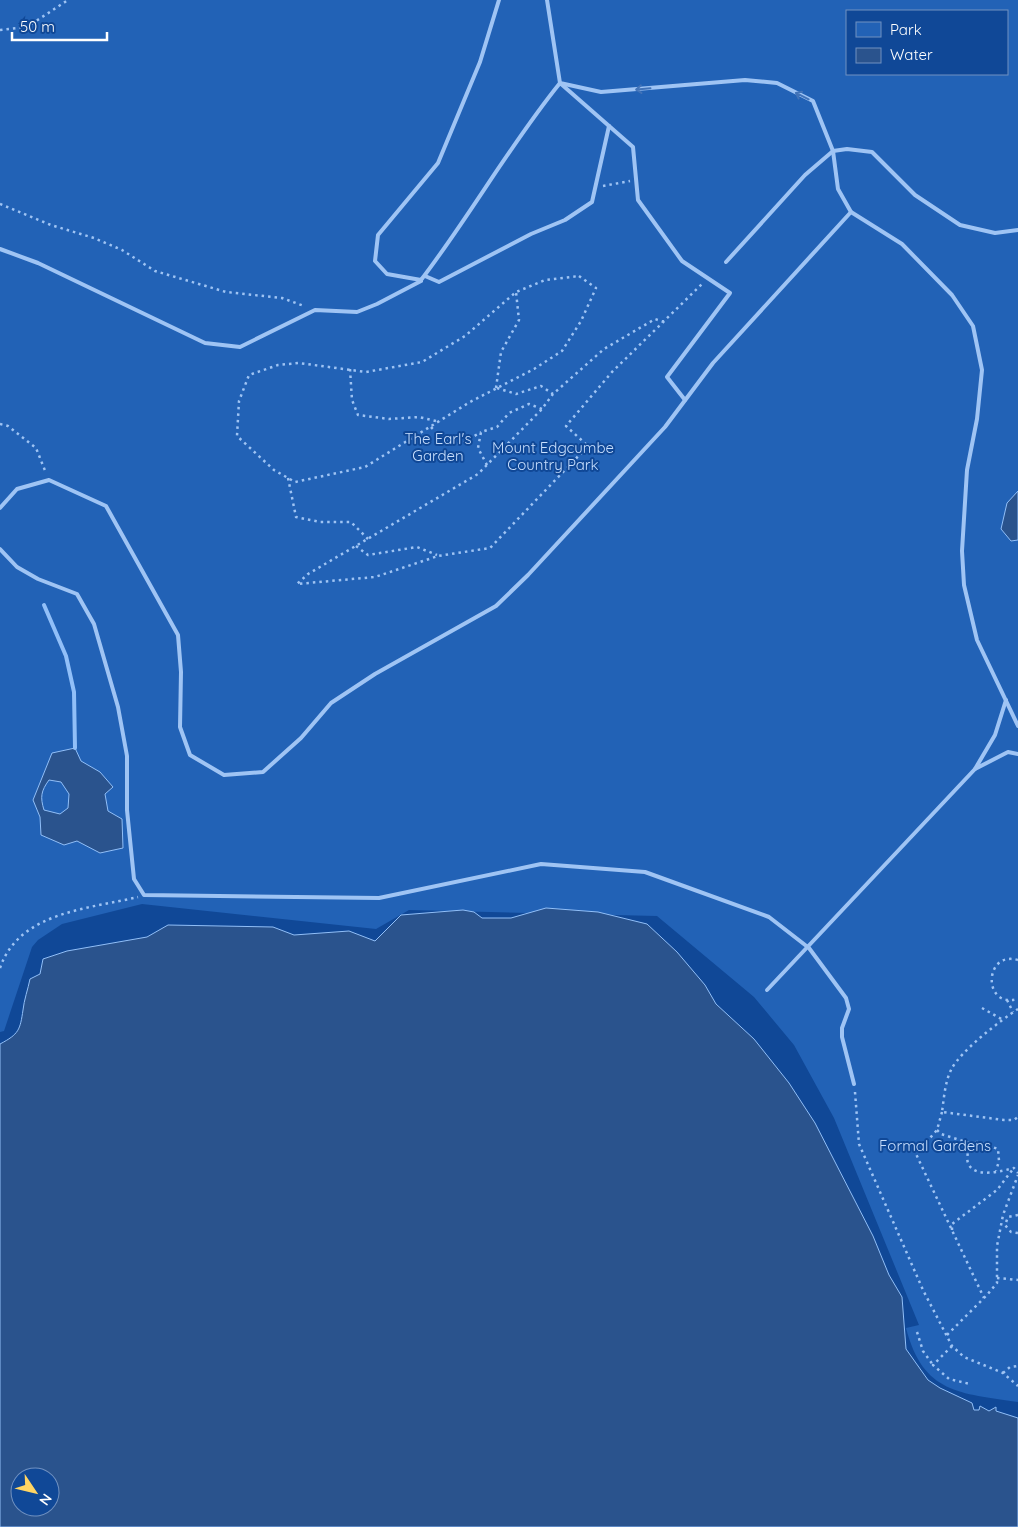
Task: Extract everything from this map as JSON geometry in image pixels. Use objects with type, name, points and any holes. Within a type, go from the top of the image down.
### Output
[{"type":"lane","points":[[421,280],[387,274],[381,268],[375,261],[378,235],[438,163],[480,62],[499,0]]},
{"type":"lane","points":[[547,0],[560,83],[633,147],[638,200],[682,261],[730,293],[667,377],[685,400]]},
{"type":"lane","points":[[560,83],[601,92],[745,80],[777,83],[813,101],[833,151],[838,189],[851,212],[902,244],[952,295],[973,326],[982,370],[977,419],[967,470],[962,551],[964,585],[977,640],[1018,726]]},
{"type":"lane","points":[[0,249],[38,264],[205,343],[240,347],[315,310],[357,312],[377,304],[421,280],[453,237],[533,117],[560,83]]},
{"type":"lane","points":[[425,276],[439,282],[531,234],[565,220],[592,202],[597,187],[603,146],[609,126]]},
{"type":"lane","points":[[726,262],[805,175],[833,151],[848,149],[872,152],[915,195],[960,225],[995,233],[1018,230]]},
{"type":"lane","points":[[0,508],[17,489],[50,480],[106,506],[178,635],[181,672],[180,727],[190,755],[224,775],[263,772],[301,738],[331,703],[375,674],[496,606],[665,427],[713,363],[851,212]]},
{"type":"lane","points":[[0,550],[17,566],[38,578],[77,594],[94,624],[127,756],[127,810],[134,878],[144,895],[379,898],[541,864],[645,872],[769,917],[809,948],[846,998],[849,1008],[842,1028],[842,1038],[854,1084]]},
{"type":"lane","points":[[767,990],[809,948],[975,769],[995,734],[1006,700]]},
{"type":"lane","points":[[975,769],[1008,752],[1018,754]]},
{"type":"path","points":[[0,30],[27,27],[68,0]]},
{"type":"path","points":[[597,187],[636,180]]},
{"type":"path","points":[[0,204],[113,246],[155,271],[226,292],[282,298],[315,310]]},
{"type":"path","points":[[579,276],[596,288],[581,321],[562,351],[534,369],[496,388],[365,467],[295,482],[274,470],[237,436],[239,401],[249,375],[278,365],[299,363],[350,369],[366,372],[422,362],[465,336],[516,292],[545,280],[579,276]]},
{"type":"path","points":[[664,322],[655,319],[604,349],[553,394],[542,409],[478,474],[308,574],[297,584],[375,576],[438,556],[490,548],[588,446],[566,426],[612,372],[664,322],[708,278]]},
{"type":"path","points":[[496,388],[501,352],[519,320],[516,292]]},
{"type":"path","points":[[350,369],[352,400],[358,415],[389,419],[419,417],[440,422]]},
{"type":"path","points":[[496,388],[516,394],[541,386],[553,394]]},
{"type":"path","points":[[431,427],[445,441],[461,444],[481,432],[497,426],[508,413],[529,404],[542,409]]},
{"type":"path","points":[[0,424],[8,426],[36,448],[50,480]]},
{"type":"path","points":[[481,432],[478,448],[487,465]]},
{"type":"path","points":[[287,477],[296,517],[320,522],[351,522],[368,539]]},
{"type":"path","points":[[356,546],[368,554],[417,547],[438,556]]},
{"type":"path","points":[[0,968],[16,938],[44,920],[144,895]]},
{"type":"path","points":[[1014,1012],[1007,1000],[995,993],[991,980],[992,973],[1001,962],[1007,959],[1018,960]]},
{"type":"path","points":[[1007,1000],[1018,999]]},
{"type":"path","points":[[982,1008],[1003,1020]]},
{"type":"path","points":[[984,1298],[916,1154],[937,1130],[942,1112],[945,1088],[952,1068],[979,1039],[1018,1009]]},
{"type":"path","points":[[854,1084],[860,1144],[923,1290],[946,1335],[952,1346],[964,1357],[1003,1373],[1018,1386]]},
{"type":"path","points":[[942,1112],[1004,1120],[1014,1120],[1018,1117]]},
{"type":"path","points":[[937,1130],[942,1134],[969,1142],[978,1142],[998,1149],[999,1161],[996,1171]]},
{"type":"path","points":[[969,1142],[967,1162],[972,1169],[980,1172],[1014,1168]]},
{"type":"path","points":[[946,1335],[997,1283],[996,1246],[1001,1225],[1016,1189],[1018,1174],[1014,1168]]},
{"type":"path","points":[[952,1230],[952,1224],[997,1190],[1014,1168]]},
{"type":"path","points":[[1005,1225],[1008,1217],[1018,1215]]},
{"type":"path","points":[[1001,1225],[1005,1225],[1011,1232],[1018,1233]]},
{"type":"path","points":[[997,1278],[1018,1280]]},
{"type":"path","points":[[917,1332],[924,1351],[933,1365],[949,1379],[970,1384]]},
{"type":"path","points":[[933,1365],[952,1346]]},
{"type":"path","points":[[1003,1373],[1010,1368],[1018,1366]]},
{"type":"green space","name":"Mount Edgcumbe Country Park","points":[[0,0],[1018,0],[1018,1402],[962,1392],[934,1378],[923,1366],[913,1350],[906,1328],[919,1325],[834,1118],[794,1045],[754,997],[657,916],[409,910],[376,929],[142,904],[62,924],[38,940],[32,947],[4,1031],[0,1032]]},
{"type":"water","points":[[1018,491],[1018,540],[1011,541],[1001,529],[1007,503]]},
{"type":"water","points":[[75,748],[81,761],[100,772],[113,787],[105,794],[108,811],[122,819],[123,848],[100,853],[77,841],[64,845],[41,835],[40,817],[33,800],[52,753]],"holes":[[[49,780],[61,782],[69,794],[68,808],[60,814],[44,810],[42,794],[46,784]]]},
{"type":"water","points":[[546,908],[598,912],[647,924],[677,952],[705,985],[716,1004],[754,1039],[789,1083],[815,1123],[873,1236],[889,1275],[902,1297],[906,1349],[928,1380],[940,1388],[972,1403],[974,1410],[979,1410],[980,1406],[989,1411],[996,1407],[996,1411],[1018,1418],[1018,1527],[0,1527],[0,1044],[18,1031],[30,979],[40,974],[43,959],[67,951],[147,937],[168,925],[273,927],[294,935],[349,931],[375,941],[401,915],[463,910],[474,912],[482,918],[511,918]]},
{"type":"waterway","points":[[44,605],[66,656],[74,692],[75,748]]},
{"type":"park label","name":"The Earl's Garden","points":[[438,448]]},
{"type":"park label","name":"Formal Gardens","points":[[935,1146]]}]
